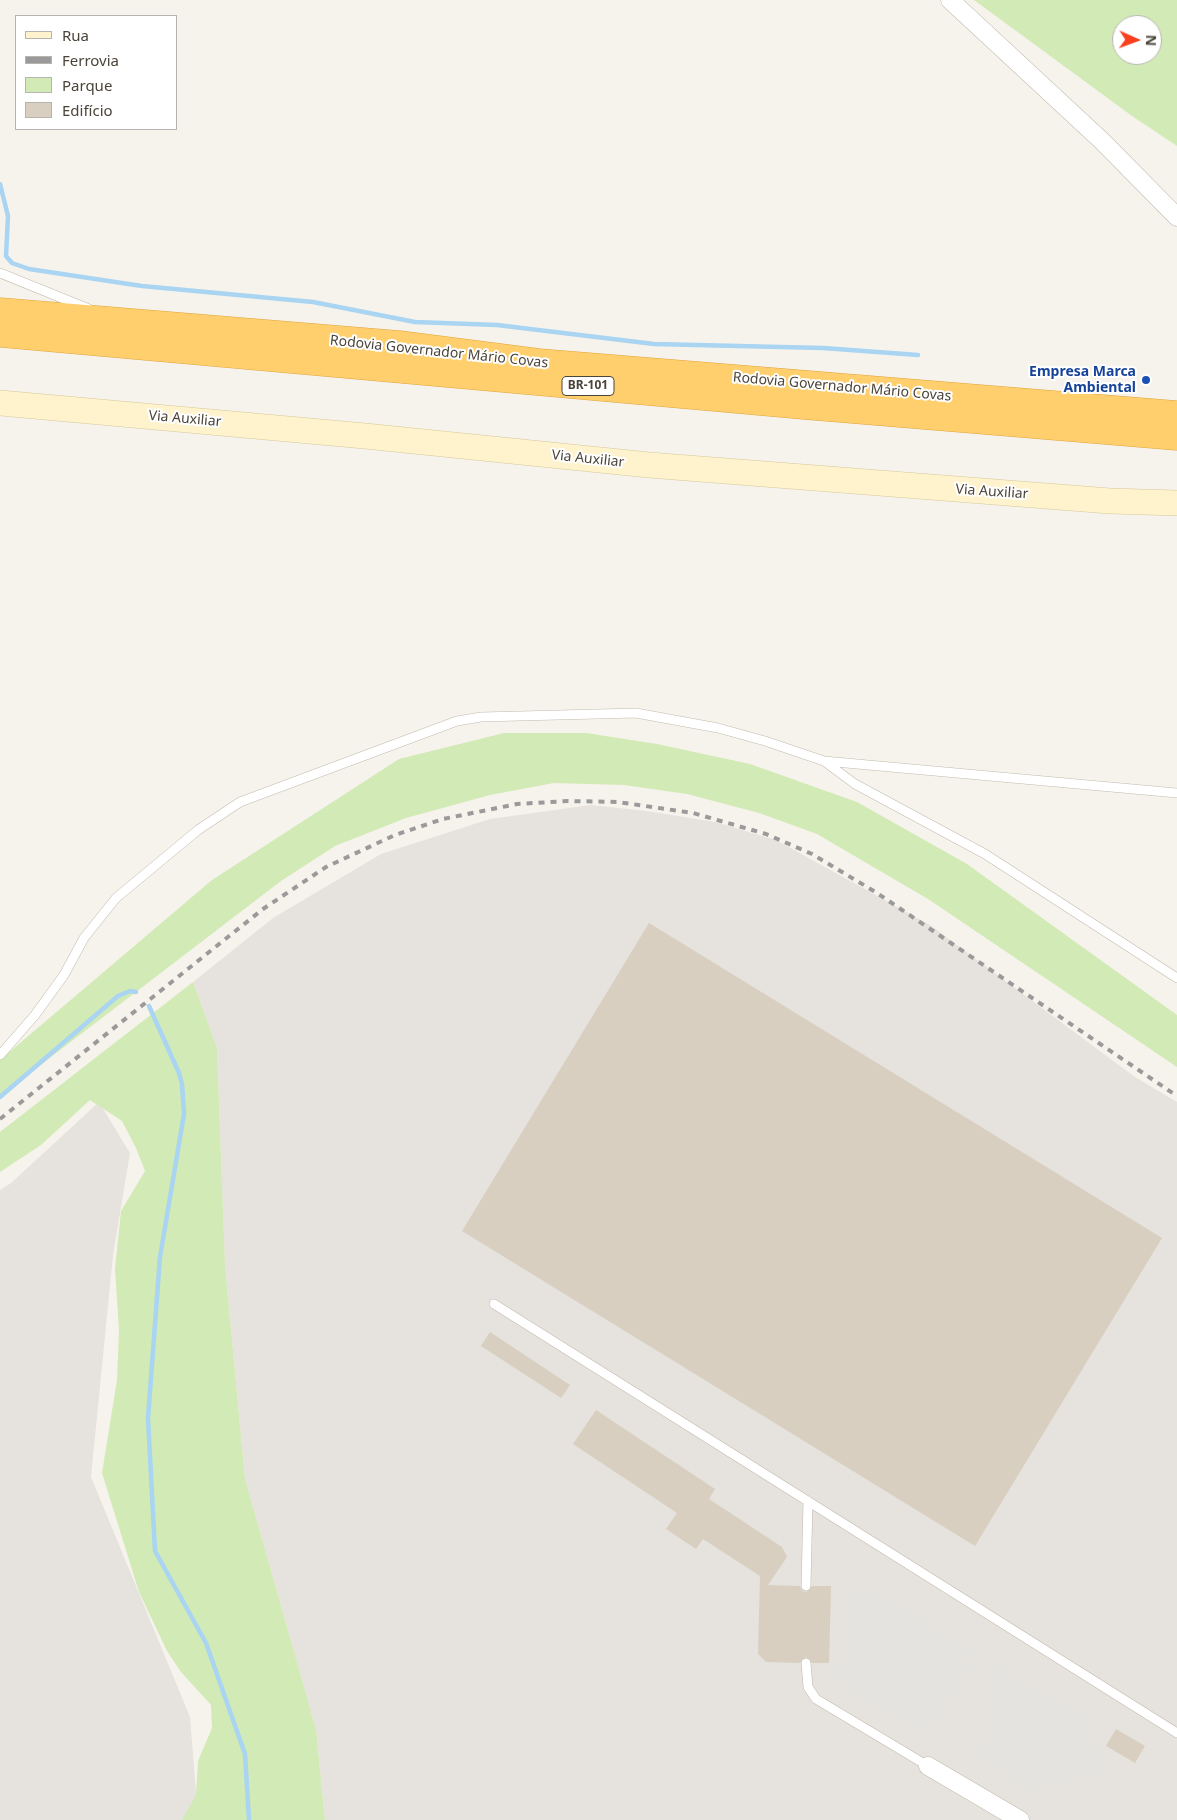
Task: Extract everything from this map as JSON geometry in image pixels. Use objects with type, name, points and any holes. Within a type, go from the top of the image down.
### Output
[{"type":"highway","name":"Rodovia Governador Mário Covas","points":[[0,312],[399,346],[539,363],[1177,415]]},
{"type":"highway","name":"Rodovia Governador Mário Covas","points":[[0,333],[804,405],[1177,436]]},
{"type":"street","points":[[950,0],[1102,141],[1177,217]]},
{"type":"street","name":"Via Auxiliar","points":[[0,403],[346,434],[649,465],[1081,499],[1177,503]]},
{"type":"street","points":[[928,1766],[1020,1820]]},
{"type":"lane","points":[[0,273],[129,324]]},
{"type":"lane","points":[[0,1055],[35,1015],[64,974],[84,938],[116,898],[198,830],[240,802],[458,721],[481,717],[636,713],[727,731],[824,761],[1177,793]]},
{"type":"lane","points":[[824,761],[855,784],[985,854],[1177,978]]},
{"type":"lane","points":[[494,1304],[1177,1733]]},
{"type":"lane","points":[[806,1586],[808,1501]]},
{"type":"lane","points":[[806,1663],[808,1687],[816,1699],[928,1766]]},
{"type":"shaded area","points":[[591,805],[647,811],[715,822],[776,840],[930,925],[1135,1077],[1177,1102],[1177,1820],[325,1820],[316,1729],[245,1479],[225,1265],[217,1048],[193,982],[273,918],[381,854],[490,819]]},
{"type":"shaded area","points":[[99,1102],[130,1153],[113,1255],[91,1477],[190,1717],[197,1804],[183,1820],[0,1820],[0,1190],[11,1183]]},
{"type":"shaded area","points":[[867,1585],[975,1651],[969,1661],[975,1665],[936,1730],[926,1725],[920,1734],[827,1678],[840,1655],[833,1650],[839,1639],[835,1636],[843,1624],[835,1619],[852,1590],[861,1595]]},
{"type":"shaded area","points":[[989,1660],[1096,1721],[1093,1726],[1108,1775],[1031,1792],[963,1753],[962,1748],[995,1737],[982,1662]]},
{"type":"green space","points":[[974,0],[1177,0],[1177,146],[1132,116]]},
{"type":"green space","points":[[504,733],[586,733],[657,744],[750,764],[857,802],[967,864],[1177,1015],[1177,1067],[928,899],[817,834],[759,813],[687,794],[624,785],[554,783],[490,795],[406,818],[335,846],[281,881],[0,1096],[0,1060],[212,880],[399,759]]},
{"type":"green space","points":[[193,982],[217,1048],[225,1265],[245,1479],[316,1729],[325,1820],[182,1820],[196,1795],[198,1761],[212,1728],[211,1705],[181,1672],[167,1651],[139,1592],[102,1473],[117,1380],[119,1330],[115,1269],[121,1211],[145,1171],[136,1148],[122,1121],[90,1100],[41,1145],[0,1172],[0,1132]]},
{"type":"building","points":[[649,923],[1162,1238],[975,1546],[462,1231]]},
{"type":"building","points":[[490,1332],[570,1385],[561,1398],[481,1346]]},
{"type":"building","points":[[596,1410],[715,1489],[709,1499],[782,1547],[787,1557],[768,1585],[800,1586],[802,1591],[806,1592],[812,1586],[831,1586],[829,1663],[812,1663],[806,1657],[800,1663],[766,1662],[758,1654],[760,1576],[703,1539],[696,1549],[666,1529],[677,1513],[573,1444]]},
{"type":"building","points":[[1116,1729],[1145,1746],[1135,1763],[1106,1746]]},
{"type":"waterway","points":[[0,184],[8,216],[6,256],[12,263],[29,269],[142,286],[313,302],[415,322],[497,325],[654,344],[823,348],[918,355]]},
{"type":"waterway","points":[[0,1097],[118,996],[130,991],[136,992]]},
{"type":"waterway","points":[[149,1006],[179,1073],[182,1084],[184,1114],[160,1257],[148,1418],[155,1551],[206,1643],[245,1754],[249,1820]]},
{"type":"railway","points":[[0,1119],[263,909],[326,867],[395,835],[443,819],[517,804],[568,801],[618,802],[693,813],[766,834],[812,854],[877,893],[1177,1096]]},
{"type":"place","name":"Empresa Marca Ambiental","points":[[1146,380]]}]
